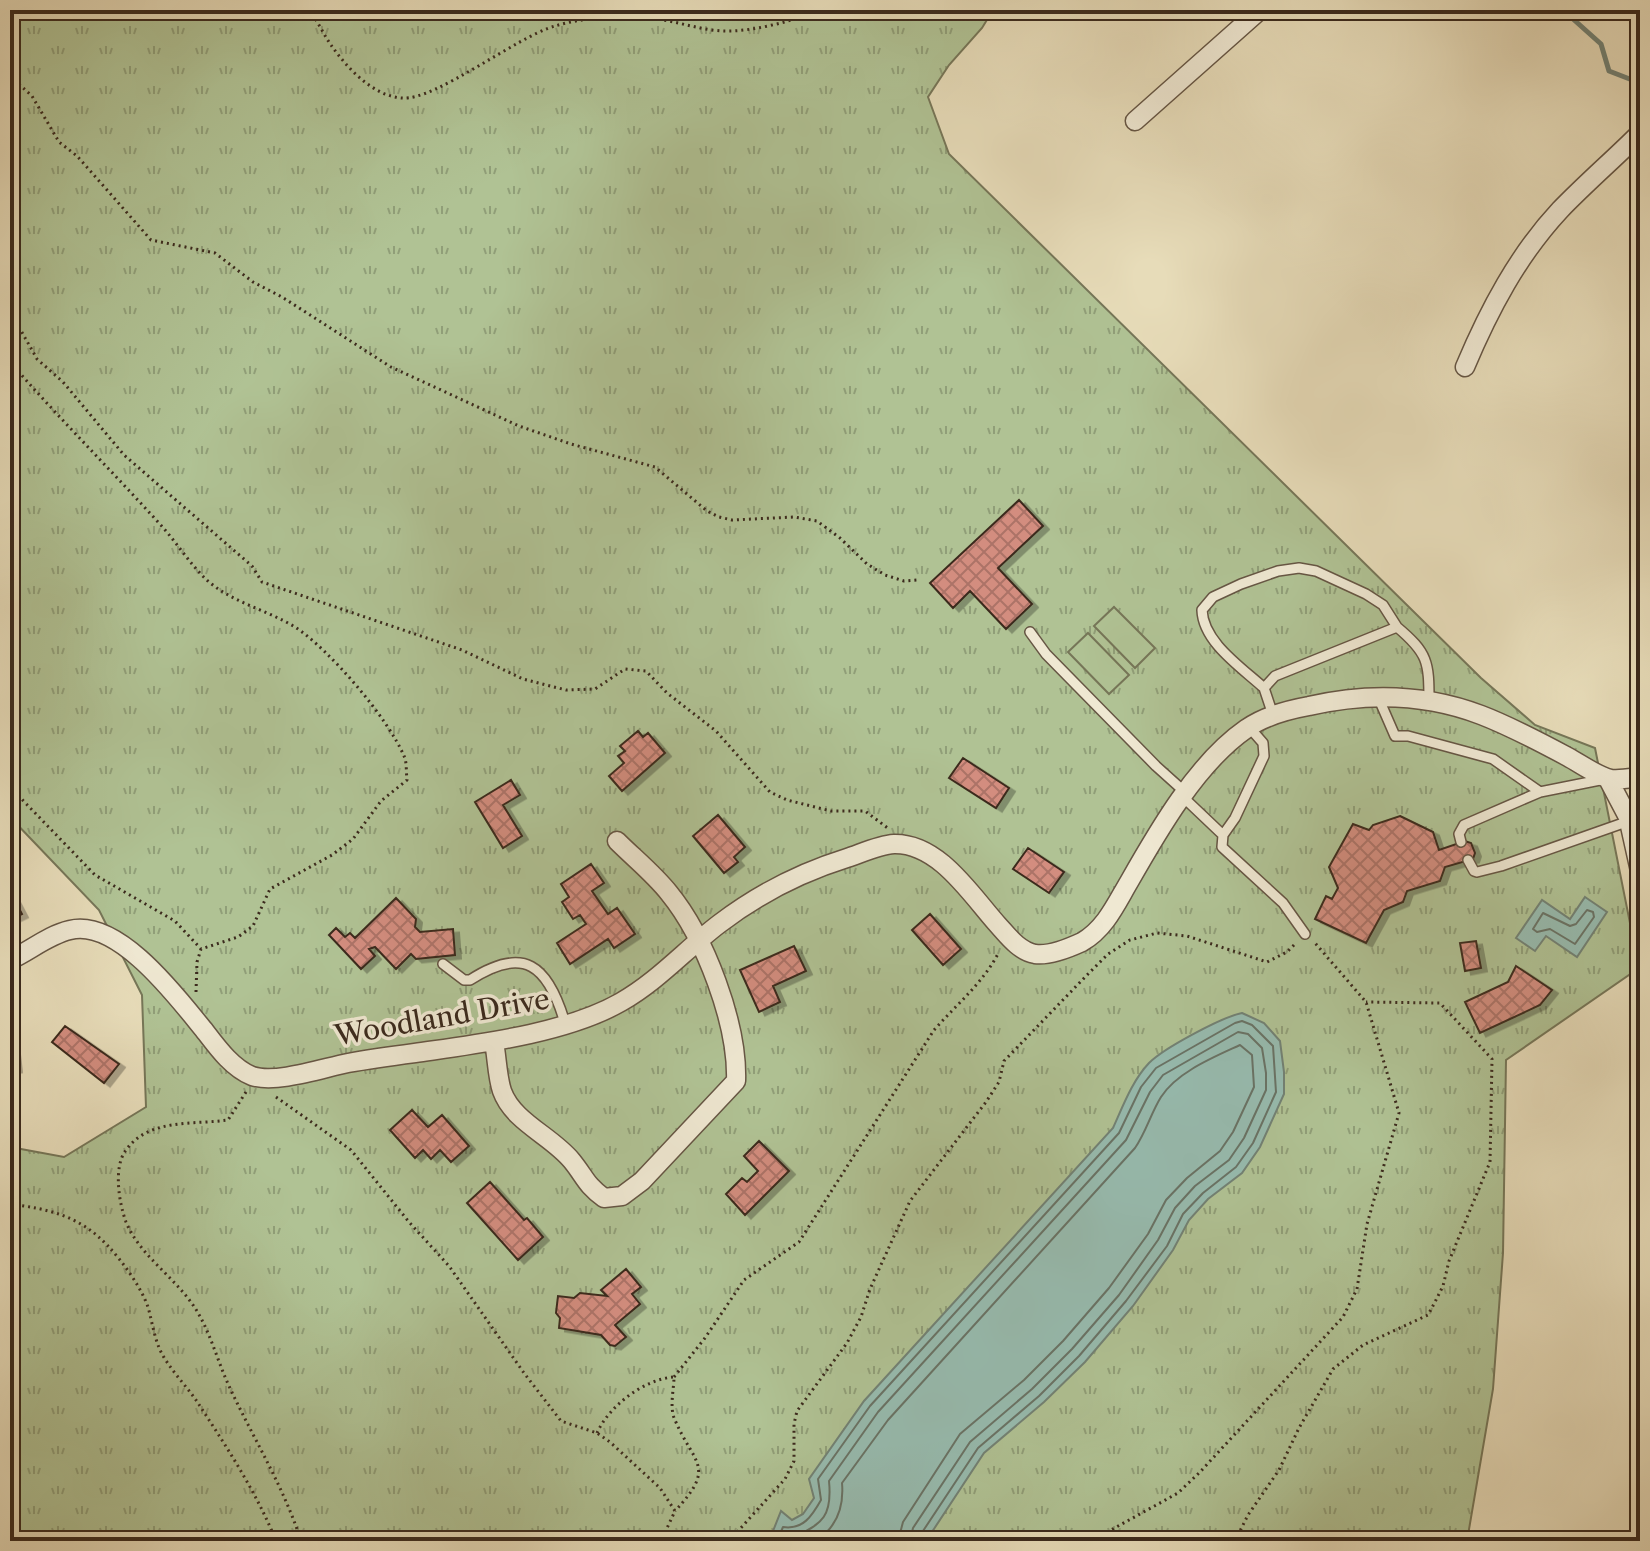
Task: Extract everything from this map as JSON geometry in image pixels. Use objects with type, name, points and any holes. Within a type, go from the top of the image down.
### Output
[{"type":"street","points":[[1135,121],[1260,10]]},
{"type":"street","points":[[1465,367],[1485,319],[1542,232],[1560,210],[1640,133]]},
{"type":"street","points":[[905,846],[930,854],[1008,936],[1031,953],[1039,955],[1069,947],[1096,932],[1112,913],[1156,836],[1215,756],[1249,727],[1273,715],[1348,698],[1429,701],[1480,715],[1566,755],[1608,779],[1640,777]]},
{"type":"street","points":[[1608,779],[1629,821],[1640,871]]},
{"type":"street","points":[[494,1042],[502,1090],[509,1103],[572,1161],[588,1186],[604,1198],[622,1196],[642,1181],[736,1081],[737,1054],[729,1021],[699,942],[668,891],[617,841]]},
{"type":"street","name":"Woodland Drive","points":[[10,960],[74,928],[108,935],[155,974],[239,1069],[261,1078],[494,1042],[565,1023],[618,1004],[670,969],[750,903],[796,877],[891,844],[905,846]]},
{"type":"lane","points":[[1273,715],[1264,688],[1202,625],[1202,610],[1213,597],[1278,571],[1299,568],[1316,571],[1383,605],[1397,627],[1415,642],[1429,666],[1429,701]]},
{"type":"lane","points":[[1264,688],[1275,676],[1397,627]]},
{"type":"lane","points":[[1030,632],[1046,654],[1223,835]]},
{"type":"lane","points":[[1378,697],[1395,736],[1408,736],[1493,759],[1540,792]]},
{"type":"lane","points":[[1249,727],[1263,743],[1264,756],[1235,818],[1223,835],[1222,847],[1283,903],[1305,934]]},
{"type":"lane","points":[[1461,842],[1459,834],[1464,825],[1540,792],[1608,779]]},
{"type":"lane","points":[[1468,860],[1477,872],[1629,821]]},
{"type":"lane","points":[[443,964],[464,980],[470,980],[501,963],[525,963],[544,979],[565,1023]]},
{"type":"path","points":[[308,10],[350,69],[374,89],[405,99],[420,95],[522,40],[555,26],[635,16],[722,31],[753,28],[824,10]]},
{"type":"path","points":[[10,76],[32,96],[59,142],[84,163],[151,240],[215,253],[253,282],[282,297],[391,367],[519,426],[655,467],[707,511],[719,517],[732,520],[794,517],[817,521],[867,564],[885,575],[904,581],[918,580]]},
{"type":"path","points":[[10,311],[37,359],[63,382],[124,455],[252,566],[262,582],[462,650],[523,679],[566,690],[595,689],[625,669],[646,671],[667,693],[716,731],[770,792],[787,800],[831,811],[865,811],[880,819],[905,846]]},
{"type":"path","points":[[10,362],[159,523],[209,582],[230,597],[265,610],[298,629],[339,666],[372,704],[405,757],[407,780],[381,801],[353,839],[332,855],[270,889],[253,926],[238,937],[201,949]]},
{"type":"path","points":[[10,787],[95,875],[175,921],[201,949]]},
{"type":"path","points":[[729,1541],[785,1479],[794,1461],[797,1411],[847,1343],[861,1317],[870,1289],[910,1201],[986,1102],[999,1082],[1004,1061],[1108,954],[1130,940],[1157,933],[1187,936],[1267,962],[1287,952],[1305,934],[1339,968],[1366,1002],[1399,1113],[1367,1224],[1357,1289],[1343,1317],[1178,1493],[1091,1541]]},
{"type":"path","points":[[661,1541],[675,1511],[700,1478],[699,1463],[673,1417],[674,1377],[744,1280],[799,1242],[934,1030],[960,999],[986,976],[1008,936]]},
{"type":"path","points":[[184,1006],[196,995],[197,962],[201,949]]},
{"type":"path","points":[[1235,1541],[1248,1515],[1279,1470],[1333,1369],[1363,1345],[1428,1315],[1443,1286],[1449,1261],[1490,1162],[1492,1059],[1440,1003],[1366,1002]]},
{"type":"path","points":[[248,1087],[228,1120],[174,1123],[146,1133],[125,1151],[120,1172],[120,1195],[126,1221],[135,1239],[195,1308],[293,1517],[301,1541]]},
{"type":"path","points":[[273,1094],[351,1150],[449,1266],[561,1421],[597,1433],[660,1488],[675,1511]]},
{"type":"path","points":[[10,1204],[58,1212],[86,1227],[108,1247],[147,1305],[163,1357],[206,1416],[268,1520],[276,1541]]},
{"type":"path","points":[[597,1433],[604,1417],[621,1402],[661,1378],[674,1377]]},
{"type":"green space","points":[[10,10],[993,10],[928,97],[949,154],[1481,678],[1535,725],[1595,748],[1639,968],[1506,1060],[1503,1253],[1493,1389],[1467,1541],[10,1541],[10,1147],[64,1157],[146,1107],[142,995],[99,910],[10,817]]},
{"type":"green space","points":[[1114,607],[1155,648],[1135,668],[1094,626]]},
{"type":"green space","points":[[1088,633],[1129,675],[1109,694],[1068,652]]},
{"type":"water","points":[[1585,897],[1607,912],[1577,957],[1546,936],[1535,951],[1516,938],[1542,900],[1570,919]]},
{"type":"water","points":[[1242,1013],[1264,1023],[1280,1041],[1284,1094],[1260,1147],[1242,1173],[1208,1199],[1189,1220],[1173,1250],[1133,1306],[1085,1362],[984,1453],[926,1541],[769,1541],[781,1511],[792,1520],[803,1514],[814,1498],[809,1479],[864,1401],[1113,1128],[1133,1086],[1149,1063],[1194,1034]]},
{"type":"building","points":[[1019,500],[1043,526],[998,568],[1032,604],[1006,629],[970,591],[953,608],[930,583]]},
{"type":"building","points":[[638,731],[643,737],[648,733],[665,753],[622,791],[609,776],[624,763],[618,756],[625,751],[620,746]]},
{"type":"building","points":[[963,758],[1009,788],[996,808],[949,778]]},
{"type":"building","points":[[511,780],[520,795],[503,805],[522,836],[503,848],[475,802]]},
{"type":"building","points":[[718,815],[745,847],[734,857],[738,862],[724,873],[693,836]]},
{"type":"building","points":[[1400,816],[1433,832],[1439,850],[1465,841],[1471,843],[1475,853],[1473,859],[1445,867],[1440,881],[1407,891],[1403,902],[1384,910],[1366,943],[1315,919],[1326,896],[1332,899],[1338,888],[1329,867],[1353,824],[1369,830],[1373,825]]},
{"type":"building","points":[[1028,848],[1064,872],[1049,893],[1013,869]]},
{"type":"building","points":[[591,864],[604,883],[592,891],[608,914],[617,908],[635,934],[614,948],[608,939],[570,964],[557,943],[586,924],[580,915],[573,919],[562,902],[569,897],[561,884]]},
{"type":"building","points":[[10,896],[22,914],[10,920]]},
{"type":"building","points":[[396,898],[416,919],[415,927],[420,932],[453,929],[455,955],[416,959],[411,954],[396,969],[375,947],[369,949],[375,956],[361,969],[329,935],[336,928],[345,937],[350,933],[355,938]]},
{"type":"building","points":[[930,914],[961,949],[943,965],[912,930]]},
{"type":"building","points":[[1476,941],[1481,968],[1465,971],[1460,943]]},
{"type":"building","points":[[794,946],[806,971],[773,986],[780,1002],[759,1012],[740,970]]},
{"type":"building","points":[[1516,966],[1552,990],[1540,1005],[1480,1033],[1465,1002],[1508,982]]},
{"type":"building","points":[[65,1026],[119,1064],[104,1083],[52,1042]]},
{"type":"building","points":[[10,1042],[13,1042],[16,1069],[10,1070]]},
{"type":"building","points":[[412,1110],[428,1127],[442,1115],[469,1146],[451,1162],[440,1150],[431,1159],[423,1150],[415,1158],[390,1130]]},
{"type":"building","points":[[759,1141],[789,1171],[745,1215],[726,1194],[742,1178],[747,1182],[758,1171],[744,1156]]},
{"type":"building","points":[[490,1182],[543,1237],[518,1260],[467,1203]]},
{"type":"building","points":[[626,1269],[641,1287],[632,1294],[640,1304],[615,1325],[626,1337],[615,1346],[601,1335],[559,1328],[560,1318],[556,1313],[558,1296],[574,1298],[580,1293],[607,1296],[601,1290]]},
{"type":"waterway","points":[[1563,10],[1601,44],[1609,71],[1640,83]]}]
